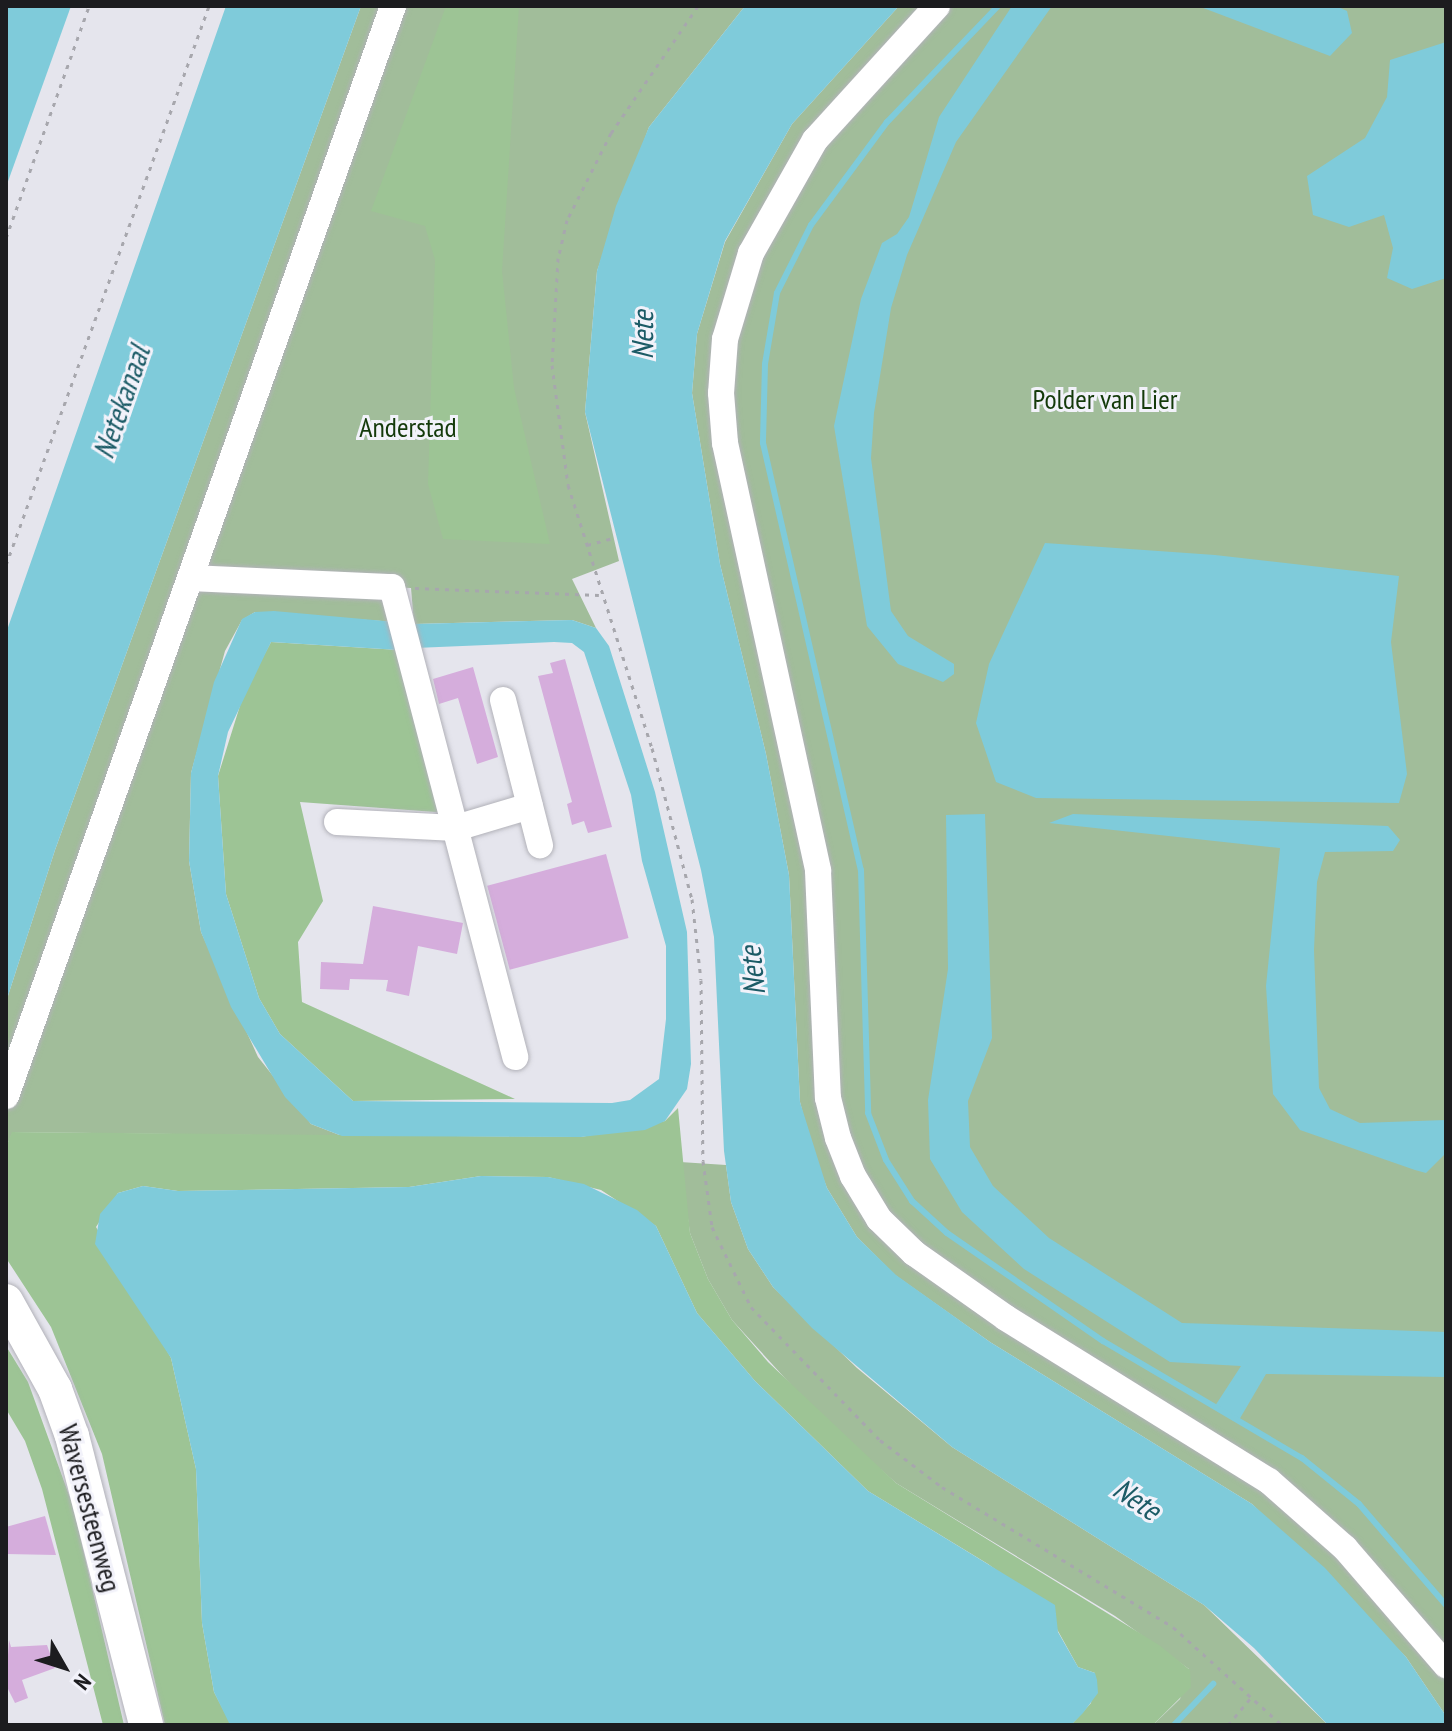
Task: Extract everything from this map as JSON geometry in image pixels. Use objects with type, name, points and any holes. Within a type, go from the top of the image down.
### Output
[{"type":"main road","name":"Waversesteenweg","points":[[6,1301],[55,1389],[72,1436],[146,1725]]},
{"type":"street","points":[[6,1096],[393,6]]},
{"type":"street","points":[[937,6],[815,140],[751,253],[724,352],[725,443],[818,871],[828,1098],[838,1138],[853,1176],[879,1219],[914,1253],[1006,1318],[1269,1481],[1345,1548],[1446,1665]]},
{"type":"street","points":[[192,578],[392,587],[515,1057]]},
{"type":"street","points":[[503,700],[540,845]]},
{"type":"street","points":[[337,822],[456,828],[530,806]]},
{"type":"path","points":[[6,238],[89,6]]},
{"type":"path","points":[[6,565],[209,6]]},
{"type":"path","points":[[698,6],[586,178],[558,258],[552,365],[568,485],[599,595],[617,633],[652,748],[692,899],[701,980],[703,1161],[712,1227],[728,1269],[785,1347],[910,1465],[1173,1627],[1282,1725]]},
{"type":"path","points":[[587,545],[613,538]]},
{"type":"path","points":[[392,587],[599,595]]},
{"type":"path","points":[[1228,1725],[1252,1696]]},
{"type":"green space","name":"Anderstad","points":[[361,6],[745,6],[649,127],[597,271],[585,412],[619,561],[572,579],[596,628],[572,620],[414,624],[411,588],[381,587],[396,622],[255,612],[242,620],[225,651],[191,773],[189,861],[201,932],[258,1057],[311,1124],[342,1136],[13,1132],[6,1147],[6,1002],[55,850]]},
{"type":"green space","points":[[446,6],[519,6],[502,271],[514,388],[550,544],[443,539],[428,484],[435,260],[425,226],[371,211]]},
{"type":"green space","name":"Polder van Lier","points":[[899,6],[1446,6],[1446,1716],[1406,1657],[1252,1504],[990,1342],[895,1275],[857,1237],[827,1188],[811,1146],[800,1102],[789,875],[766,754],[720,564],[692,393],[697,334],[725,242],[792,124]]},
{"type":"green space","points":[[271,642],[399,650],[449,813],[300,802],[323,901],[298,942],[302,1002],[515,1099],[353,1101],[280,1034],[259,998],[226,894],[218,776],[244,693]]},
{"type":"green space","points":[[678,1108],[690,1233],[708,1279],[732,1320],[768,1362],[896,1483],[1159,1645],[1190,1670],[1191,1687],[1153,1725],[1071,1725],[1091,1703],[1095,1673],[1078,1667],[1053,1622],[1056,1614],[988,1564],[868,1491],[755,1381],[697,1313],[656,1226],[601,1190],[548,1177],[481,1176],[409,1187],[178,1191],[143,1186],[118,1193],[96,1227],[171,1358],[196,1469],[202,1623],[214,1692],[231,1725],[165,1725],[102,1454],[51,1327],[6,1258],[6,1147],[12,1132],[581,1137],[665,1121]]},
{"type":"green space","points":[[680,1162],[726,1165],[731,1202],[748,1249],[773,1287],[857,1368],[952,1447],[1204,1605],[1328,1725],[1153,1725],[1180,1699],[1189,1669],[1115,1616],[896,1483],[814,1410],[732,1320],[708,1279],[690,1233]]},
{"type":"green space","points":[[6,1346],[28,1382],[73,1506],[124,1725],[103,1725],[42,1489],[25,1441],[6,1409]]},
{"type":"water","points":[[6,6],[71,6],[6,187]]},
{"type":"water","name":"Netekanaal","points":[[226,6],[361,6],[55,850],[6,1002],[6,633]]},
{"type":"water","name":"Nete","points":[[745,6],[899,6],[792,124],[725,241],[697,334],[692,393],[720,564],[766,754],[789,875],[800,1102],[827,1188],[857,1237],[896,1275],[990,1342],[1252,1504],[1325,1568],[1406,1657],[1446,1716],[1446,1725],[1328,1725],[1254,1648],[1204,1605],[952,1447],[812,1328],[773,1287],[748,1249],[731,1202],[724,1151],[714,937],[701,870],[585,412],[597,271],[616,206],[649,127]]},
{"type":"water","points":[[1012,6],[1052,6],[956,142],[907,255],[891,308],[874,413],[871,458],[891,611],[908,636],[954,664],[954,674],[943,682],[898,664],[867,626],[834,426],[861,299],[882,243],[897,234],[909,217],[939,117]]},
{"type":"water","points":[[1198,6],[1336,6],[1347,11],[1352,33],[1330,56]]},
{"type":"water","points":[[1446,42],[1446,278],[1412,289],[1387,278],[1393,248],[1384,215],[1349,227],[1313,215],[1307,176],[1365,138],[1387,97],[1390,60]]},
{"type":"water","points":[[1045,543],[1215,555],[1399,576],[1391,642],[1407,774],[1399,803],[1036,798],[996,782],[976,723],[989,664]]},
{"type":"water","points":[[255,612],[396,622],[399,650],[271,642],[228,732],[218,776],[226,894],[259,998],[280,1034],[353,1101],[612,1103],[630,1100],[659,1079],[666,1019],[666,946],[642,861],[631,795],[584,652],[572,643],[554,642],[415,648],[414,624],[572,620],[596,628],[609,646],[655,792],[687,932],[691,1064],[687,1089],[665,1121],[645,1130],[581,1137],[342,1136],[311,1124],[285,1097],[231,1007],[201,932],[189,861],[191,773],[214,682],[242,619]]},
{"type":"water","points":[[985,814],[992,1038],[968,1101],[970,1147],[993,1186],[1049,1238],[1182,1323],[1446,1332],[1446,1377],[1266,1374],[1239,1420],[1215,1406],[1241,1366],[1170,1362],[1024,1269],[962,1212],[930,1159],[928,1100],[948,969],[946,815]]},
{"type":"water","points":[[1073,814],[1388,826],[1400,840],[1393,851],[1325,852],[1317,882],[1314,950],[1319,1088],[1330,1109],[1360,1123],[1446,1120],[1446,1153],[1426,1173],[1415,1170],[1300,1130],[1273,1094],[1266,986],[1280,848],[1049,823]]},
{"type":"water","points":[[481,1176],[548,1177],[584,1184],[637,1210],[656,1226],[697,1313],[755,1381],[868,1491],[1055,1605],[1058,1632],[1078,1667],[1095,1673],[1097,1680],[1098,1693],[1083,1713],[1071,1725],[230,1725],[214,1692],[202,1623],[196,1469],[171,1358],[95,1244],[100,1214],[118,1193],[143,1186],[178,1191],[409,1187]]},
{"type":"building","points":[[565,659],[612,827],[588,833],[584,821],[572,825],[567,804],[572,802],[538,676],[553,673],[550,663]]},
{"type":"building","points":[[473,667],[498,757],[477,764],[458,698],[439,704],[433,679]]},
{"type":"building","points":[[606,854],[629,938],[510,970],[487,886]]},
{"type":"building","points":[[373,906],[463,923],[457,954],[418,946],[409,996],[386,991],[388,980],[350,979],[349,990],[320,989],[321,962],[363,964]]},
{"type":"building","points":[[45,1516],[56,1555],[6,1554],[6,1527]]},
{"type":"building","points":[[9,1640],[11,1647],[47,1645],[55,1668],[22,1680],[28,1698],[15,1703],[6,1685]]},
{"type":"waterway","points":[[998,6],[887,122],[811,225],[777,293],[765,364],[763,443],[861,870],[868,1113],[886,1160],[912,1201],[947,1233],[1103,1341],[1302,1458],[1359,1504],[1446,1605]]},
{"type":"waterway","points":[[1174,1725],[1213,1684]]}]
